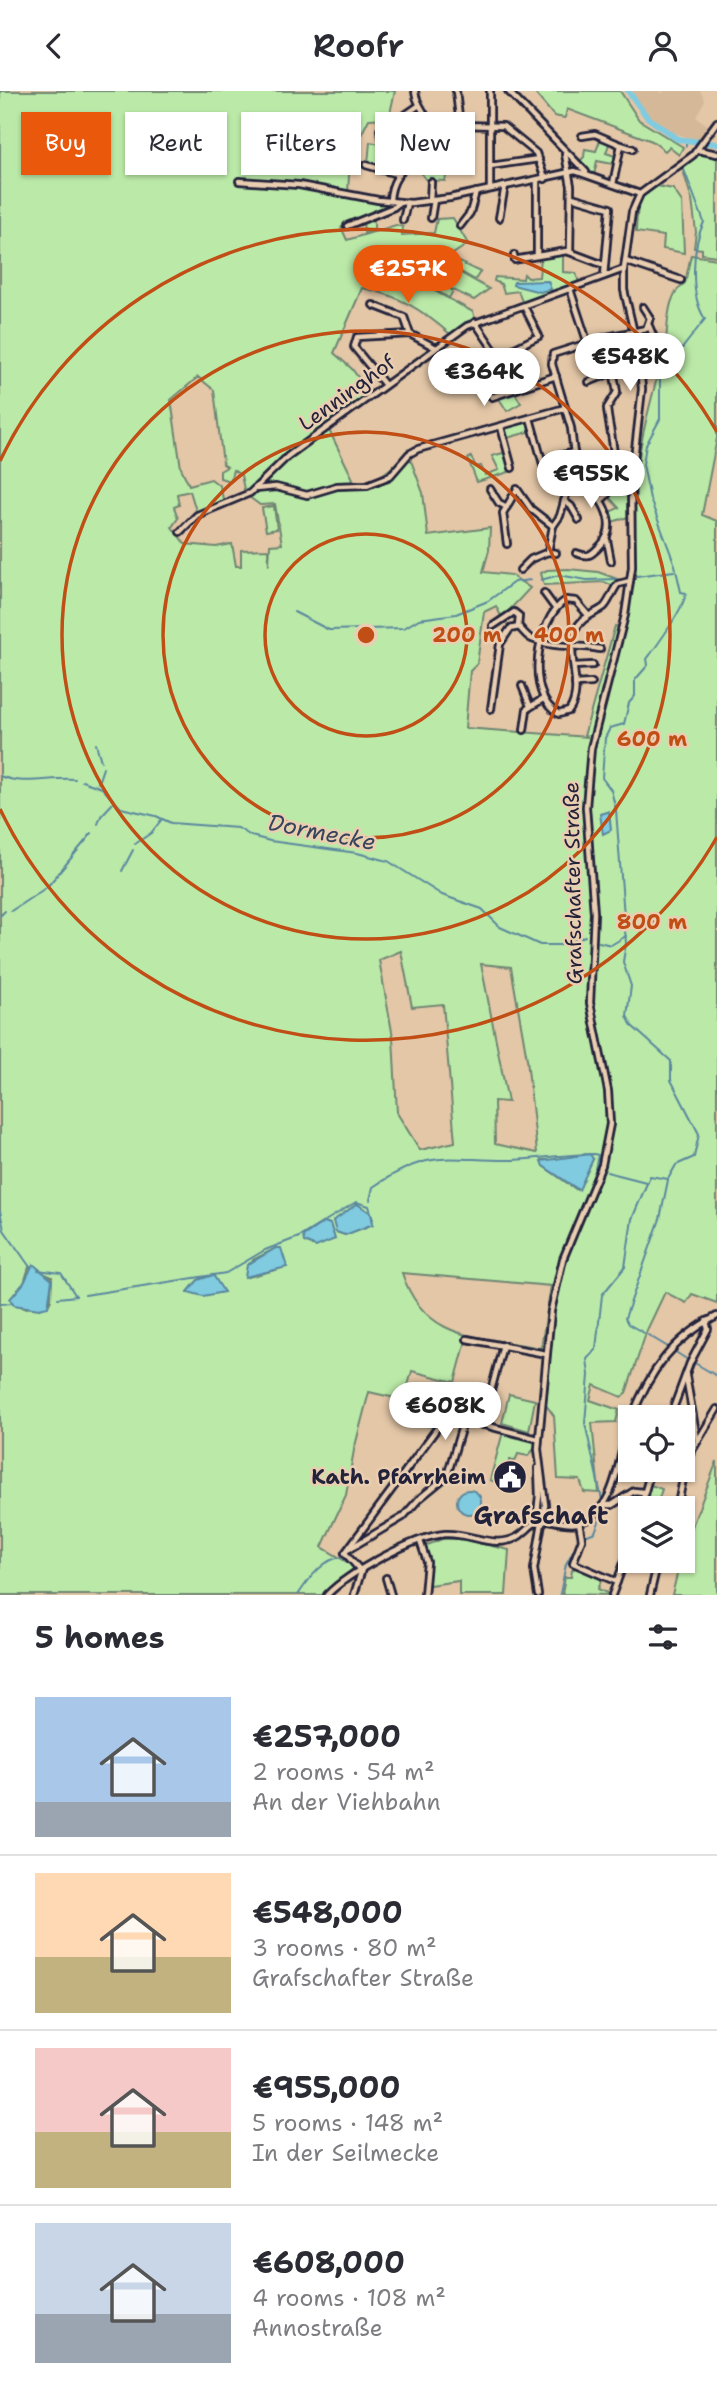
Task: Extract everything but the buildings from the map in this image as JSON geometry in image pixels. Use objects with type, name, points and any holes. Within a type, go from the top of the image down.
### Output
[{"type":"street","points":[[415,91],[418,106],[423,112]]},
{"type":"street","points":[[456,91],[458,112]]},
{"type":"street","points":[[490,91],[490,189]]},
{"type":"street","points":[[508,91],[589,175]]},
{"type":"street","points":[[409,112],[418,106]]},
{"type":"street","points":[[239,181],[299,185],[407,203],[570,173],[589,175],[640,194],[699,149],[717,122]]},
{"type":"street","points":[[475,125],[503,126],[535,151],[545,179]]},
{"type":"street","points":[[582,136],[595,134],[633,149]]},
{"type":"street","points":[[613,184],[621,145]]},
{"type":"street","points":[[699,149],[717,155]]},
{"type":"street","points":[[565,153],[572,197],[570,252]]},
{"type":"street","points":[[491,166],[540,159]]},
{"type":"street","points":[[366,165],[375,168]]},
{"type":"street","points":[[390,201],[397,175]]},
{"type":"street","points":[[537,180],[537,256]]},
{"type":"street","points":[[431,182],[431,218]]},
{"type":"street","points":[[499,218],[505,186]]},
{"type":"street","points":[[460,226],[468,216],[476,192]]},
{"type":"street","name":"Grafschafter Straße","points":[[539,1466],[538,1439],[555,1287],[604,1157],[610,1118],[590,1003],[594,913],[586,826],[586,788],[594,734],[625,615],[630,581],[631,485],[642,389],[634,333],[624,290],[624,269],[632,212],[640,194]]},
{"type":"street","points":[[572,197],[610,208],[604,276]]},
{"type":"street","points":[[347,226],[399,202]]},
{"type":"street","points":[[403,220],[407,203]]},
{"type":"street","points":[[514,255],[514,260],[570,252],[604,265]]},
{"type":"street","points":[[625,261],[681,280]]},
{"type":"street","name":"Lenninghof","points":[[180,532],[197,515],[248,495],[280,462],[475,322],[624,269]]},
{"type":"street","points":[[570,289],[588,344]]},
{"type":"street","points":[[373,305],[404,317],[410,334]]},
{"type":"street","points":[[524,306],[539,336]]},
{"type":"street","points":[[643,307],[650,318],[649,326],[658,347]]},
{"type":"street","points":[[475,322],[498,356]]},
{"type":"street","points":[[548,552],[553,526],[560,516],[575,468],[553,354],[607,337],[634,333],[649,326]]},
{"type":"street","points":[[385,385],[354,347],[355,339],[361,335],[410,334],[436,348]]},
{"type":"street","points":[[547,336],[539,336],[498,356],[478,381],[489,396],[556,376]]},
{"type":"street","points":[[601,500],[615,483],[615,460],[607,408],[617,394],[607,337]]},
{"type":"street","points":[[589,382],[613,372]]},
{"type":"street","points":[[256,489],[276,487],[307,495],[340,485],[367,485],[390,476],[415,450],[565,408]]},
{"type":"street","points":[[530,418],[546,475]]},
{"type":"street","points":[[501,427],[512,468]]},
{"type":"street","points":[[543,460],[574,452]]},
{"type":"street","points":[[575,468],[601,500],[609,519],[607,539],[611,561]]},
{"type":"street","points":[[507,544],[503,513],[519,488],[531,509],[553,526]]},
{"type":"street","points":[[490,489],[499,503],[507,507]]},
{"type":"street","points":[[564,501],[573,509],[579,520]]},
{"type":"street","points":[[576,553],[590,556],[607,539]]},
{"type":"street","points":[[520,569],[529,560],[548,552],[556,553]]},
{"type":"street","points":[[588,615],[580,604],[571,600],[555,608],[546,621],[540,641],[539,673],[543,699],[554,711],[566,713],[574,703],[573,645],[576,628],[588,615],[605,606],[618,584],[630,581]]},
{"type":"street","points":[[544,593],[555,608]]},
{"type":"street","points":[[492,626],[514,612],[519,616],[518,627]]},
{"type":"street","points":[[518,627],[529,638],[556,648],[573,645],[600,649]]},
{"type":"street","points":[[491,709],[501,641],[509,630],[518,627]]},
{"type":"street","points":[[574,666],[593,665]]},
{"type":"street","points":[[575,684],[592,683]]},
{"type":"street","points":[[522,686],[530,706]]},
{"type":"street","points":[[524,730],[526,712],[530,706],[543,699]]},
{"type":"street","points":[[638,1405],[657,1365],[688,1332],[717,1316]]},
{"type":"street","points":[[674,1405],[685,1375],[708,1329],[706,1321]]},
{"type":"street","points":[[467,1339],[546,1354]]},
{"type":"street","points":[[482,1425],[503,1345]]},
{"type":"street","points":[[685,1375],[697,1440]]},
{"type":"street","points":[[679,1496],[683,1471],[697,1440],[708,1428],[717,1409]]},
{"type":"street","points":[[361,1568],[345,1553],[437,1429],[442,1415],[538,1439]]},
{"type":"street","points":[[347,1550],[403,1517],[419,1499],[447,1476],[464,1419]]},
{"type":"street","points":[[327,1595],[361,1568],[420,1541],[448,1533],[507,1541],[519,1536],[536,1522],[579,1522],[603,1505],[618,1464]]},
{"type":"street","points":[[538,1595],[534,1569],[544,1521],[545,1499],[539,1466]]},
{"type":"street","points":[[536,1522],[540,1496],[537,1475],[539,1466]]},
{"type":"street","points":[[642,1496],[647,1482]]},
{"type":"street","points":[[603,1505],[610,1506],[634,1491],[643,1492]]},
{"type":"street","points":[[579,1522],[582,1537],[573,1563],[617,1582]]},
{"type":"street","points":[[420,1541],[427,1564],[424,1595]]},
{"type":"street","points":[[354,1595],[361,1568]]},
{"type":"street","points":[[612,1595],[620,1573]]},
{"type":"street","points":[[650,1595],[655,1573]]},
{"type":"street","points":[[386,1578],[391,1595]]},
{"type":"shaded area","points":[[632,91],[660,91],[662,94],[663,91],[700,91],[705,100],[696,117],[709,126],[699,141],[668,131],[655,124],[644,112]]},
{"type":"green space","points":[[0,91],[395,91],[390,112],[375,112],[375,119],[369,119],[361,135],[361,112],[241,112],[241,175],[349,175],[348,193],[394,204],[374,216],[374,230],[364,233],[363,221],[372,216],[341,227],[347,240],[396,225],[403,227],[402,235],[434,233],[437,219],[453,218],[468,244],[450,256],[435,291],[473,312],[476,322],[450,334],[409,305],[362,288],[334,353],[352,369],[371,395],[328,428],[354,481],[370,480],[384,473],[407,450],[423,493],[428,536],[490,528],[489,550],[483,572],[511,575],[530,588],[502,618],[496,606],[484,612],[477,664],[470,671],[465,728],[588,737],[584,736],[615,626],[620,627],[591,737],[594,738],[631,598],[637,469],[665,346],[671,303],[685,283],[691,255],[717,259],[717,438],[702,515],[717,521],[717,1303],[692,1294],[686,1303],[665,1292],[647,1330],[626,1393],[622,1397],[594,1385],[590,1400],[618,1410],[616,1422],[592,1423],[599,1493],[584,1492],[580,1480],[558,1479],[554,1416],[546,1405],[550,1352],[467,1337],[455,1382],[412,1371],[404,1400],[369,1392],[346,1495],[322,1547],[355,1567],[324,1595],[0,1595]],"holes":[[[198,377],[214,390],[223,464],[227,467],[220,471],[220,478],[230,481],[233,470],[241,475],[245,494],[260,505],[275,504],[282,544],[270,545],[269,565],[268,549],[241,550],[241,566],[236,566],[232,544],[216,547],[185,544],[172,527],[178,518],[174,507],[179,505],[177,494],[190,491],[197,514],[224,503],[220,486],[211,479],[189,485],[181,468],[171,400]],[[401,951],[412,1007],[443,1004],[455,1142],[420,1150],[397,1113],[393,1037],[379,960]],[[481,964],[511,967],[527,1059],[537,1153],[495,1144],[494,1101],[508,1102]],[[593,1159],[577,1190],[543,1166],[542,1160]],[[357,1204],[371,1213],[373,1224],[345,1235],[336,1232],[338,1219]],[[324,1222],[330,1224],[335,1239],[312,1246],[309,1243],[313,1230]],[[276,1248],[279,1269],[248,1277],[253,1260]],[[29,1267],[52,1277],[51,1300],[48,1306],[24,1308],[10,1299],[24,1283]],[[402,1273],[551,1286],[541,1348],[458,1332],[425,1313],[412,1296]],[[213,1275],[223,1292],[188,1292],[198,1280]]]},
{"type":"green space","points":[[533,91],[620,91],[639,120],[683,147],[679,155],[669,147],[665,151],[652,141],[567,109],[565,118],[554,116]]},
{"type":"green space","points":[[601,138],[610,141],[606,153],[615,156],[613,164],[597,161],[594,175],[578,163],[584,157],[585,149],[596,151]]},
{"type":"green space","points":[[370,142],[375,143],[375,166],[368,164]]},
{"type":"green space","points":[[698,154],[717,157],[717,256],[702,254],[702,249],[694,248],[696,232],[692,200],[682,167]]},
{"type":"green space","points":[[423,175],[446,175],[445,181],[426,180]]},
{"type":"green space","points":[[657,186],[673,189],[682,202],[684,253],[663,249],[664,236],[636,232],[641,199]]},
{"type":"green space","points":[[563,254],[563,272],[576,273],[579,283],[523,304],[518,291],[504,293],[501,284],[494,281],[495,277],[523,279],[524,274],[528,278],[539,277],[541,258]]},
{"type":"green space","points":[[453,259],[480,272],[475,280],[456,269],[452,270],[446,284],[453,291],[449,298],[437,291]]},
{"type":"green space","points":[[454,271],[489,289],[474,300],[449,288]]},
{"type":"green space","points":[[514,392],[521,403],[507,411],[498,397]]},
{"type":"green space","points":[[529,422],[532,431],[507,438],[504,428]]},
{"type":"green space","points":[[507,452],[512,471],[477,482],[468,459],[471,457],[476,467],[481,466],[485,475],[499,470],[492,456]]},
{"type":"green space","points":[[612,490],[628,496],[628,517],[612,522],[607,513],[619,508],[608,496]]},
{"type":"green space","points":[[274,506],[277,529],[266,531],[262,508]]},
{"type":"green space","points":[[568,569],[598,572],[620,580],[614,586],[604,582],[544,585],[541,573]]},
{"type":"green space","points":[[476,1385],[490,1389],[488,1395],[483,1388],[474,1392],[479,1401],[488,1397],[478,1422],[469,1419],[468,1410]]},
{"type":"green space","points":[[509,1394],[535,1400],[529,1431],[502,1423]]},
{"type":"green space","points":[[423,1411],[440,1415],[436,1428],[415,1422],[414,1416]]},
{"type":"green space","points":[[503,1432],[535,1440],[535,1448],[528,1456],[518,1454],[515,1461],[510,1460],[506,1485],[490,1480]]},
{"type":"green space","points":[[717,1461],[717,1595],[672,1595],[677,1573],[695,1573],[695,1519]]},
{"type":"green space","points":[[648,1484],[662,1489],[660,1496],[645,1496]]},
{"type":"green space","points":[[442,1539],[462,1539],[509,1550],[506,1595],[459,1595],[459,1581],[429,1585],[429,1559],[425,1546]]},
{"type":"green space","points":[[577,1567],[602,1578],[598,1589],[611,1595],[562,1594],[565,1577],[571,1577],[572,1570]]},
{"type":"water","points":[[548,281],[551,289],[540,292],[513,285],[514,282]]},
{"type":"water","points":[[609,811],[611,830],[603,834],[600,814]]},
{"type":"water","points":[[590,1154],[593,1159],[579,1190],[543,1166],[541,1161]]},
{"type":"water","points":[[357,1204],[371,1213],[373,1224],[345,1235],[336,1232],[333,1221]]},
{"type":"water","points":[[324,1222],[330,1224],[335,1239],[316,1247],[304,1242],[303,1236]]},
{"type":"water","points":[[276,1248],[281,1248],[287,1267],[245,1277],[247,1265]]},
{"type":"water","points":[[33,1264],[52,1280],[48,1307],[39,1309],[14,1305],[10,1299],[24,1283]]},
{"type":"water","points":[[213,1275],[224,1292],[203,1296],[188,1292],[198,1280]]},
{"type":"water","points":[[464,1490],[474,1490],[481,1497],[481,1507],[474,1514],[464,1514],[457,1507],[457,1497]]},
{"type":"waterway","points":[[628,91],[647,117],[677,139],[717,144]]},
{"type":"waterway","name":"Grafschaft","points":[[602,1500],[585,1423],[589,1375],[587,1359],[596,1349],[602,1295],[625,1267],[632,1219],[650,1176],[668,1179],[676,1165],[694,1157],[699,1134],[671,1080],[671,1061],[632,1026],[627,1016],[631,986],[623,962],[626,943],[616,810],[611,790],[602,778],[605,738],[610,728],[624,724],[629,703],[635,696],[635,680],[648,665],[647,659],[676,617],[686,593],[681,592],[675,565],[650,499],[643,464],[646,445],[660,419],[660,377],[705,319],[694,284],[697,244],[704,222],[683,167]]},
{"type":"waterway","points":[[637,576],[674,571]]},
{"type":"waterway","points":[[541,580],[559,575],[587,580],[616,579]]},
{"type":"waterway","points":[[294,612],[329,630],[404,628],[419,619],[456,614],[488,601],[514,582],[531,580]]},
{"type":"waterway","points":[[96,744],[101,761]]},
{"type":"waterway","points":[[98,783],[103,768]]},
{"type":"waterway","name":"Dormecke","points":[[0,776],[27,781],[75,779]]},
{"type":"waterway","name":"Dormecke","points":[[82,781],[102,788],[121,808],[156,816],[171,823],[238,828],[251,836],[270,841],[357,853],[388,861],[442,895],[482,909],[500,927],[540,945],[561,945],[585,936]]},
{"type":"waterway","points":[[98,824],[101,816],[113,803]]},
{"type":"waterway","points":[[135,844],[151,833],[162,819]]},
{"type":"waterway","points":[[11,911],[47,887],[92,833]]},
{"type":"waterway","points":[[122,871],[133,850]]},
{"type":"waterway","points":[[0,916],[5,911]]},
{"type":"waterway","name":"Dormecke","points":[[599,942],[611,945],[626,936]]},
{"type":"waterway","points":[[370,1200],[373,1187],[393,1174],[426,1161],[456,1158],[513,1160],[594,1154],[598,1155],[595,1169]]},
{"type":"waterway","points":[[607,1172],[646,1182]]},
{"type":"waterway","points":[[644,1333],[628,1324],[625,1318],[660,1219],[668,1180]]},
{"type":"waterway","points":[[85,1295],[226,1273],[265,1250],[299,1237],[356,1202],[369,1206],[373,1219]]},
{"type":"waterway","points":[[0,1211],[4,1230],[30,1267]]},
{"type":"waterway","points":[[38,1270],[61,1273],[76,1296]]},
{"type":"waterway","points":[[58,1298],[76,1296]]},
{"type":"waterway","points":[[0,1304],[13,1303]]},
{"type":"waterway","points":[[648,1335],[668,1347]]},
{"type":"waterway","points":[[674,1351],[688,1360]]},
{"type":"waterway","points":[[693,1362],[717,1376]]},
{"type":"waterway","name":"Grafschaft","points":[[585,1536],[595,1532],[602,1514]]},
{"type":"waterway","name":"Grafschaft","points":[[560,1594],[566,1564],[580,1538]]},
{"type":"waterway","points":[[298,1595],[325,1564],[331,1560],[346,1558]]},
{"type":"place","name":"Kath. Pfarrheim","points":[[510,1477]]},
{"type":"district","name":"Grafschaft","points":[[541,1516]]}]
